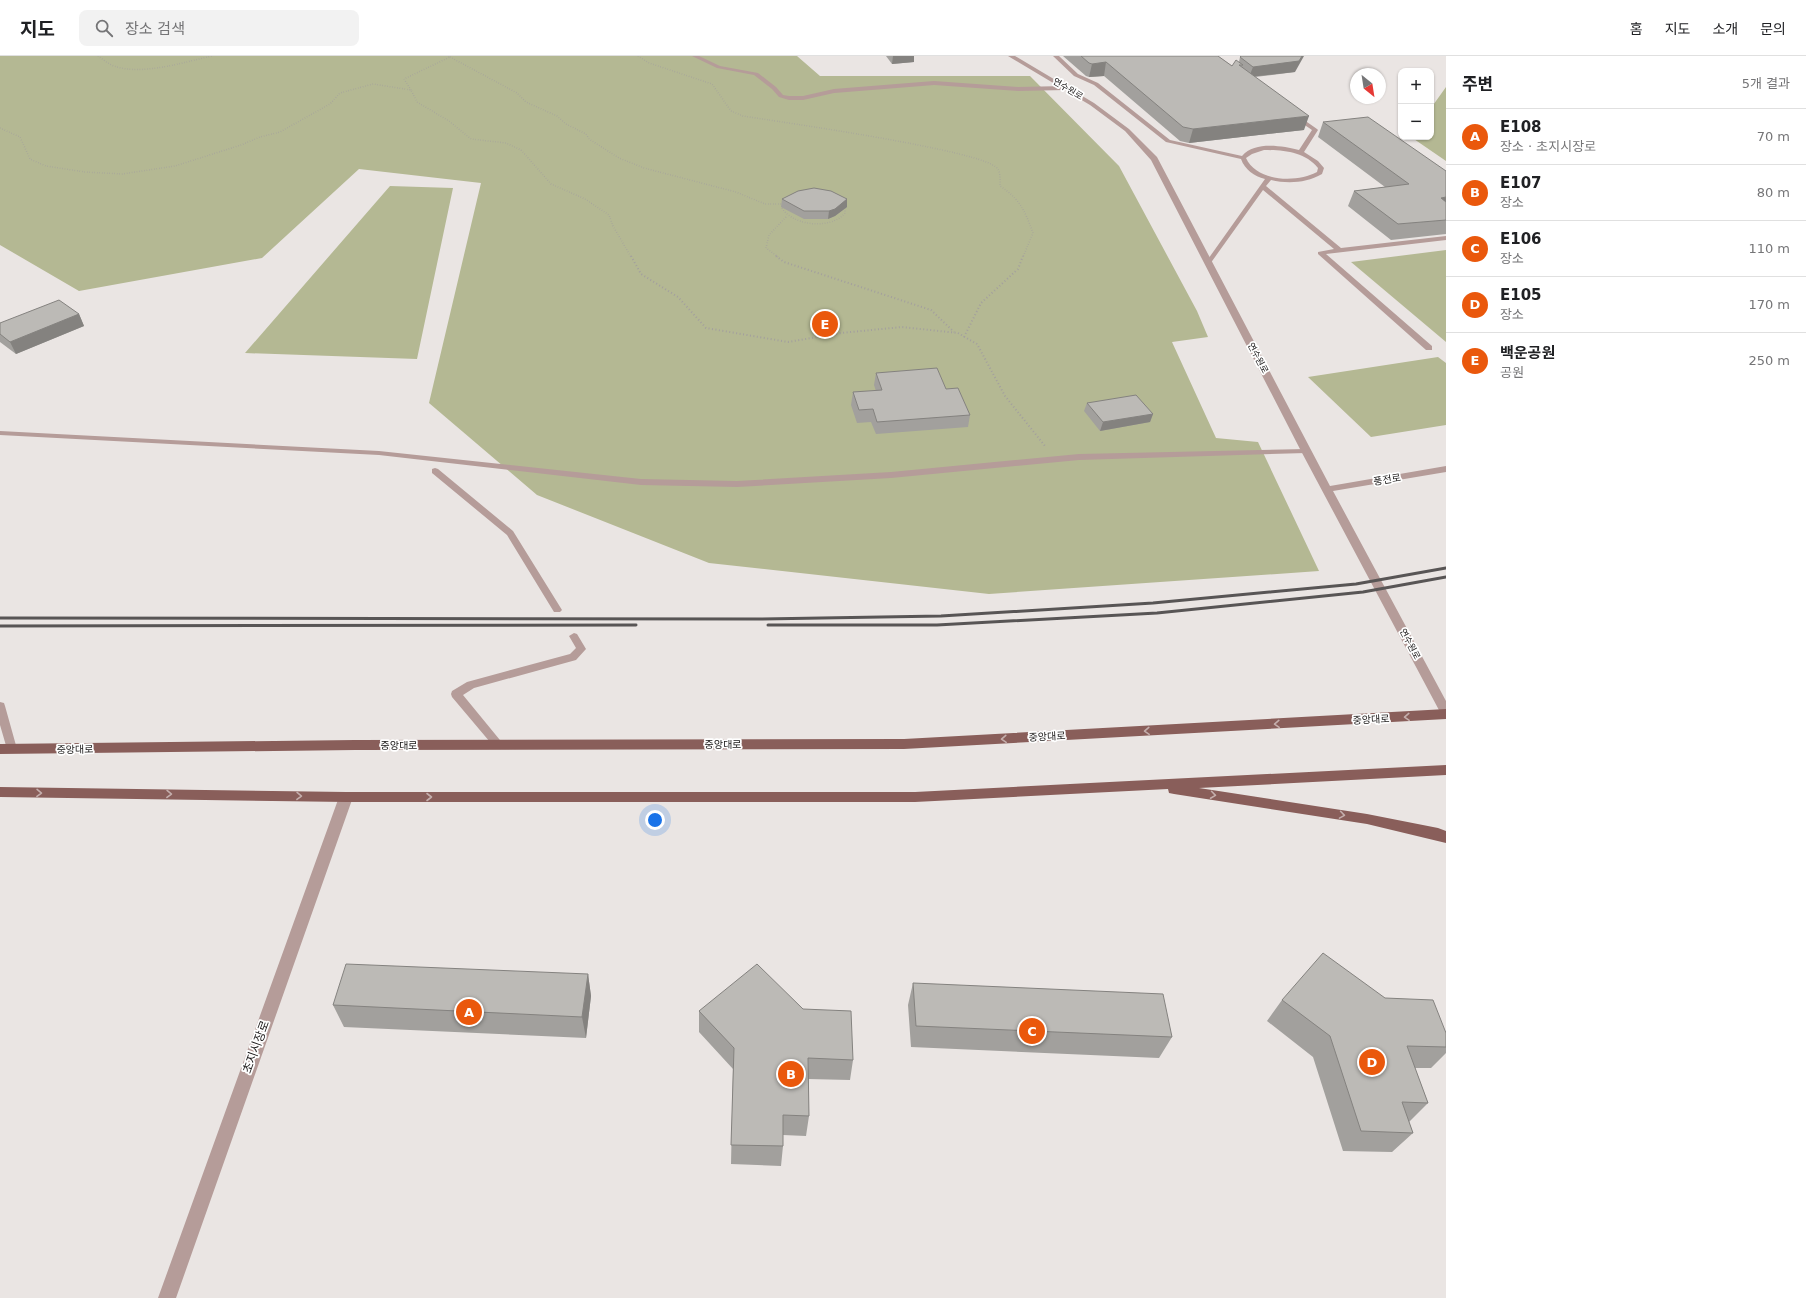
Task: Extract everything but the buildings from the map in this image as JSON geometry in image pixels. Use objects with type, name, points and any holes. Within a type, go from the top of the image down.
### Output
[{"type":"main road","name":"중앙대로","points":[[4,749],[499,745],[904,744],[1446,713]]},
{"type":"main road","points":[[0,792],[346,797],[915,797],[1446,770]]},
{"type":"main road","points":[[1147,785],[1367,819],[1446,837]]},
{"type":"street","name":"연수원로","points":[[1011,56],[1092,104],[1127,130],[1154,159],[1306,451],[1328,489],[1446,713]]},
{"type":"street","name":"풍전로","points":[[1328,489],[1446,469]]},
{"type":"street","name":"초지시장로","points":[[167,1298],[346,797]]},
{"type":"lane","points":[[695,56],[719,67],[756,74],[774,88],[781,96],[789,98],[803,98],[834,91],[934,83],[1018,89],[1065,88]]},
{"type":"lane","points":[[1056,56],[1076,75],[1096,84],[1168,141],[1243,158]]},
{"type":"lane","points":[[1290,112],[1315,130],[1300,153]]},
{"type":"lane","points":[[1264,148],[1276,148],[1300,153],[1318,162],[1321,168],[1320,173],[1315,177],[1306,180],[1281,180],[1268,178],[1248,168],[1244,163],[1243,158],[1246,153],[1264,148]]},
{"type":"lane","points":[[1208,263],[1268,178]]},
{"type":"lane","points":[[1262,186],[1339,250]]},
{"type":"lane","points":[[1429,348],[1320,253],[1446,238]]},
{"type":"lane","points":[[0,433],[379,453],[641,482],[737,484],[891,475],[1079,457],[1306,451]]},
{"type":"lane","points":[[435,471],[510,533],[558,610]]},
{"type":"lane","points":[[499,745],[456,694],[471,684],[573,657],[581,649],[574,636]]},
{"type":"lane","points":[[0,706],[4,749]]},
{"type":"path","points":[[98,56],[115,67],[134,69],[151,69],[212,56]]},
{"type":"path","points":[[783,204],[784,212],[787,216],[804,222],[826,223],[842,217],[846,212],[846,207],[843,202],[836,198],[817,194],[796,196],[783,204],[765,204],[736,192],[644,168],[619,158],[589,139],[586,134],[566,124],[557,116],[526,102],[517,93],[449,56],[404,79],[417,102],[449,121],[472,139],[506,143],[521,150],[551,184],[585,199],[609,215],[613,226],[641,274],[678,297],[706,328],[788,342],[841,333],[902,327],[954,333],[977,344],[1005,396],[1055,459]]},
{"type":"path","points":[[638,56],[649,63],[700,78],[712,84],[731,111],[743,116],[939,149],[987,162],[996,168],[1000,174],[1000,186],[1015,196],[1022,206],[1033,233],[1018,269],[981,303],[964,337]]},
{"type":"path","points":[[0,128],[20,137],[30,159],[46,166],[85,172],[122,174],[175,166],[241,145],[260,137],[280,132],[330,104],[340,93],[373,84],[411,90]]},
{"type":"path","points":[[787,216],[769,235],[766,248],[784,262],[931,310],[945,322],[954,333]]},
{"type":"green space","points":[[0,56],[797,56],[820,76],[1030,76],[1119,166],[1197,311],[1208,337],[1172,342],[1216,438],[1258,442],[1319,571],[989,594],[709,563],[537,495],[429,403],[481,183],[359,169],[262,258],[79,291],[0,245]]},
{"type":"green space","points":[[1446,87],[1446,161],[1415,140],[1434,140],[1434,104]]},
{"type":"green space","points":[[390,186],[453,188],[417,359],[245,353]]},
{"type":"green space","points":[[1446,250],[1446,342],[1351,262]]},
{"type":"green space","points":[[1438,357],[1446,363],[1446,425],[1371,437],[1308,377]]},
{"type":"railway","points":[[0,618],[762,619],[941,616],[1153,603],[1356,584],[1446,568]]},
{"type":"railway","points":[[768,625],[937,625],[1157,613],[1363,592],[1446,577]]},
{"type":"railway","points":[[0,626],[636,625]]},
{"type":"place","name":"백운공원","points":[[825,324]]},
{"type":"place","name":"E108","points":[[469,1012]]},
{"type":"place","name":"E106","points":[[1032,1031]]},
{"type":"place","name":"E105","points":[[1372,1062]]},
{"type":"place","name":"E107","points":[[791,1074]]}]
